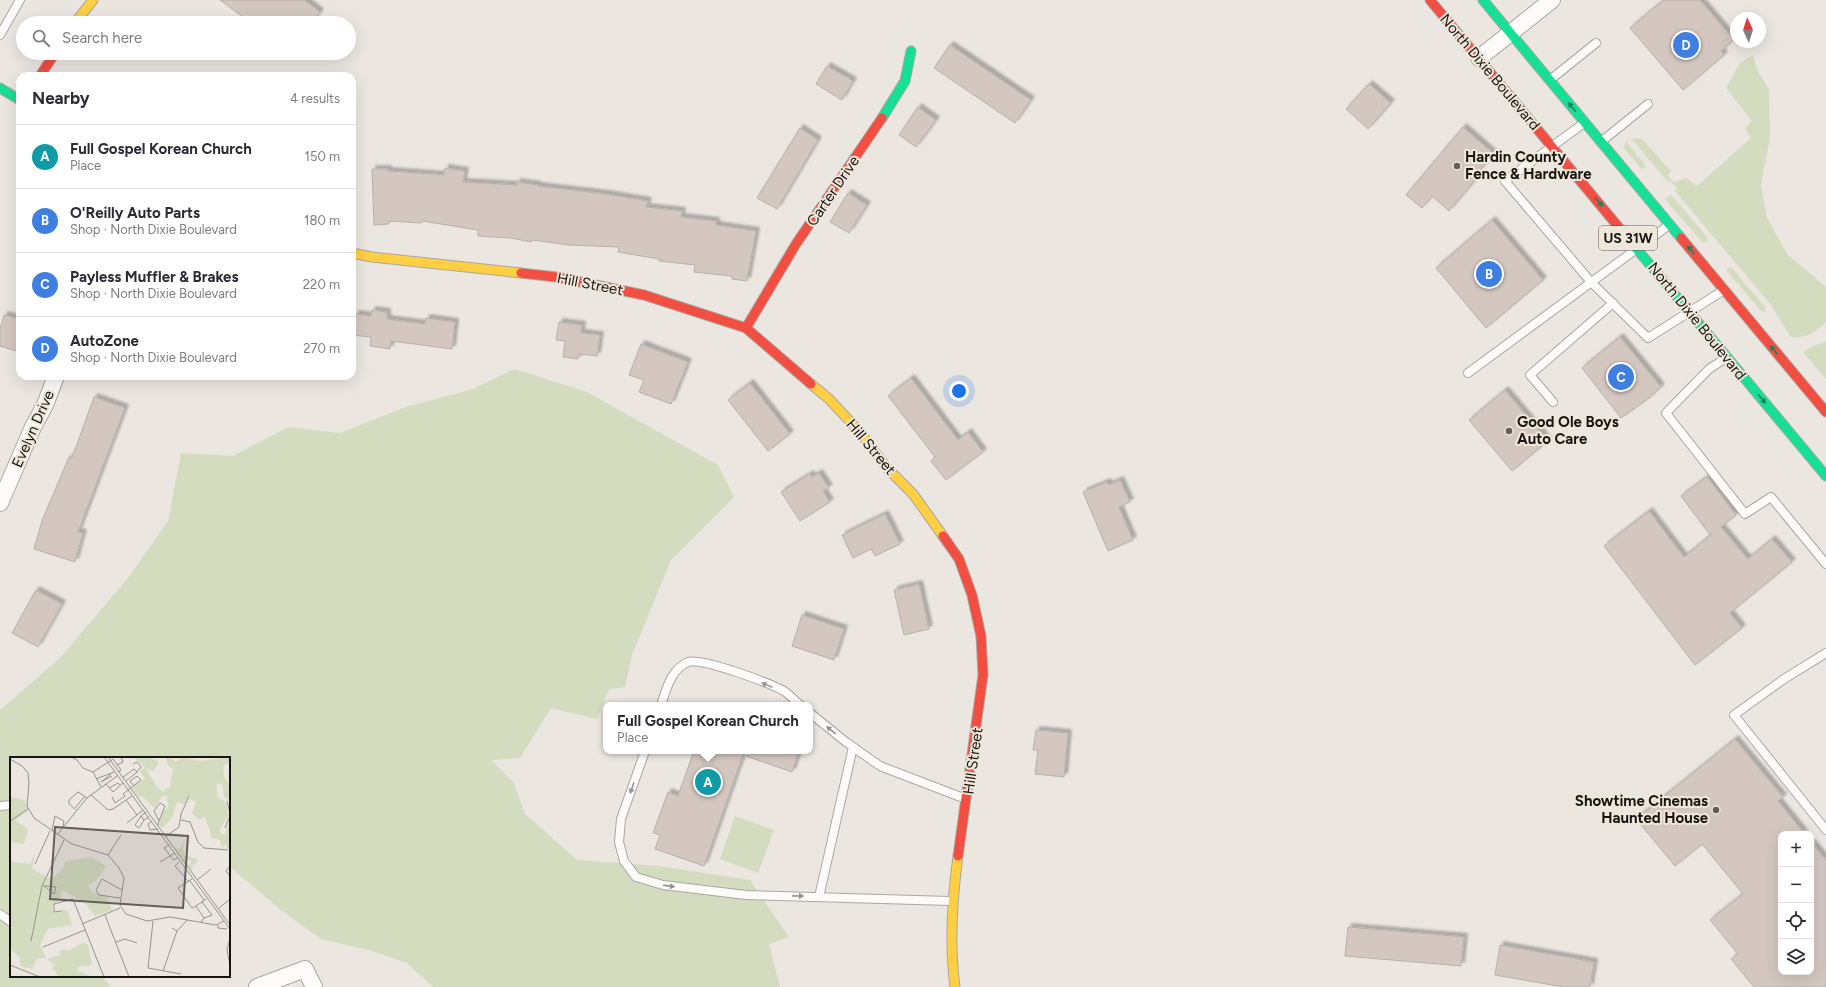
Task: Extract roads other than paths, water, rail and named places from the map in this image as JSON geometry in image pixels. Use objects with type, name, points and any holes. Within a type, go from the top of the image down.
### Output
[{"type":"main road","points":[[80,16],[93,0]]},
{"type":"main road","name":"North Dixie Boulevard","points":[[1430,0],[1826,476]]},
{"type":"main road","name":"US 31W","points":[[1483,0],[1826,412]]},
{"type":"main road","name":"Carter Drive","points":[[746,328],[796,244],[896,98],[905,81],[911,51]]},
{"type":"main road","points":[[43,72],[50,60]]},
{"type":"main road","points":[[0,88],[16,98]]},
{"type":"main road","name":"Hill Street","points":[[356,254],[372,257],[556,277],[644,295],[746,328],[829,399],[858,430],[886,468],[913,494],[958,559],[972,595],[981,636],[983,675],[980,714],[952,901],[951,957],[955,987]]},
{"type":"street","points":[[1479,58],[1552,0]]},
{"type":"street","name":"Evelyn Drive","points":[[0,504],[33,427],[45,405],[54,380]]},
{"type":"street","points":[[257,987],[305,969],[314,987]]},
{"type":"lane","points":[[0,35],[20,0]]},
{"type":"lane","points":[[1550,80],[1596,43]]},
{"type":"lane","points":[[1601,142],[1648,104]]},
{"type":"lane","points":[[1585,123],[1505,181],[1591,282],[1648,338],[1724,290]]},
{"type":"lane","points":[[1468,373],[1670,224]]},
{"type":"lane","points":[[1553,402],[1530,375],[1613,303]]},
{"type":"lane","points":[[1726,357],[1710,369],[1666,413],[1745,514],[1771,496],[1826,564]]},
{"type":"lane","points":[[1826,653],[1784,679],[1734,715],[1826,830]]},
{"type":"lane","points":[[662,702],[668,686],[678,668],[689,661],[713,664],[734,672],[784,692],[796,702]]},
{"type":"lane","points":[[813,715],[880,766],[967,800]]},
{"type":"lane","points":[[820,896],[853,747]]},
{"type":"lane","points":[[644,754],[621,819],[619,842],[624,861],[636,877],[663,885],[746,895],[952,901]]},
{"type":"lane","points":[[0,806],[10,805]]},
{"type":"lane","points":[[0,914],[10,921]]},
{"type":"place","name":"AutoZone","points":[[1686,45]]},
{"type":"place","name":"Hardin County Fence & Hardware","points":[[1457,166]]},
{"type":"place","name":"O'Reilly Auto Parts","points":[[1489,274]]},
{"type":"place","name":"Payless Muffler & Brakes","points":[[1621,377]]},
{"type":"place","name":"Good Ole Boys Auto Care","points":[[1509,431]]},
{"type":"place","name":"Full Gospel Korean Church","points":[[708,782]]},
{"type":"place","name":"Showtime Cinemas Haunted House","points":[[1716,810]]}]
